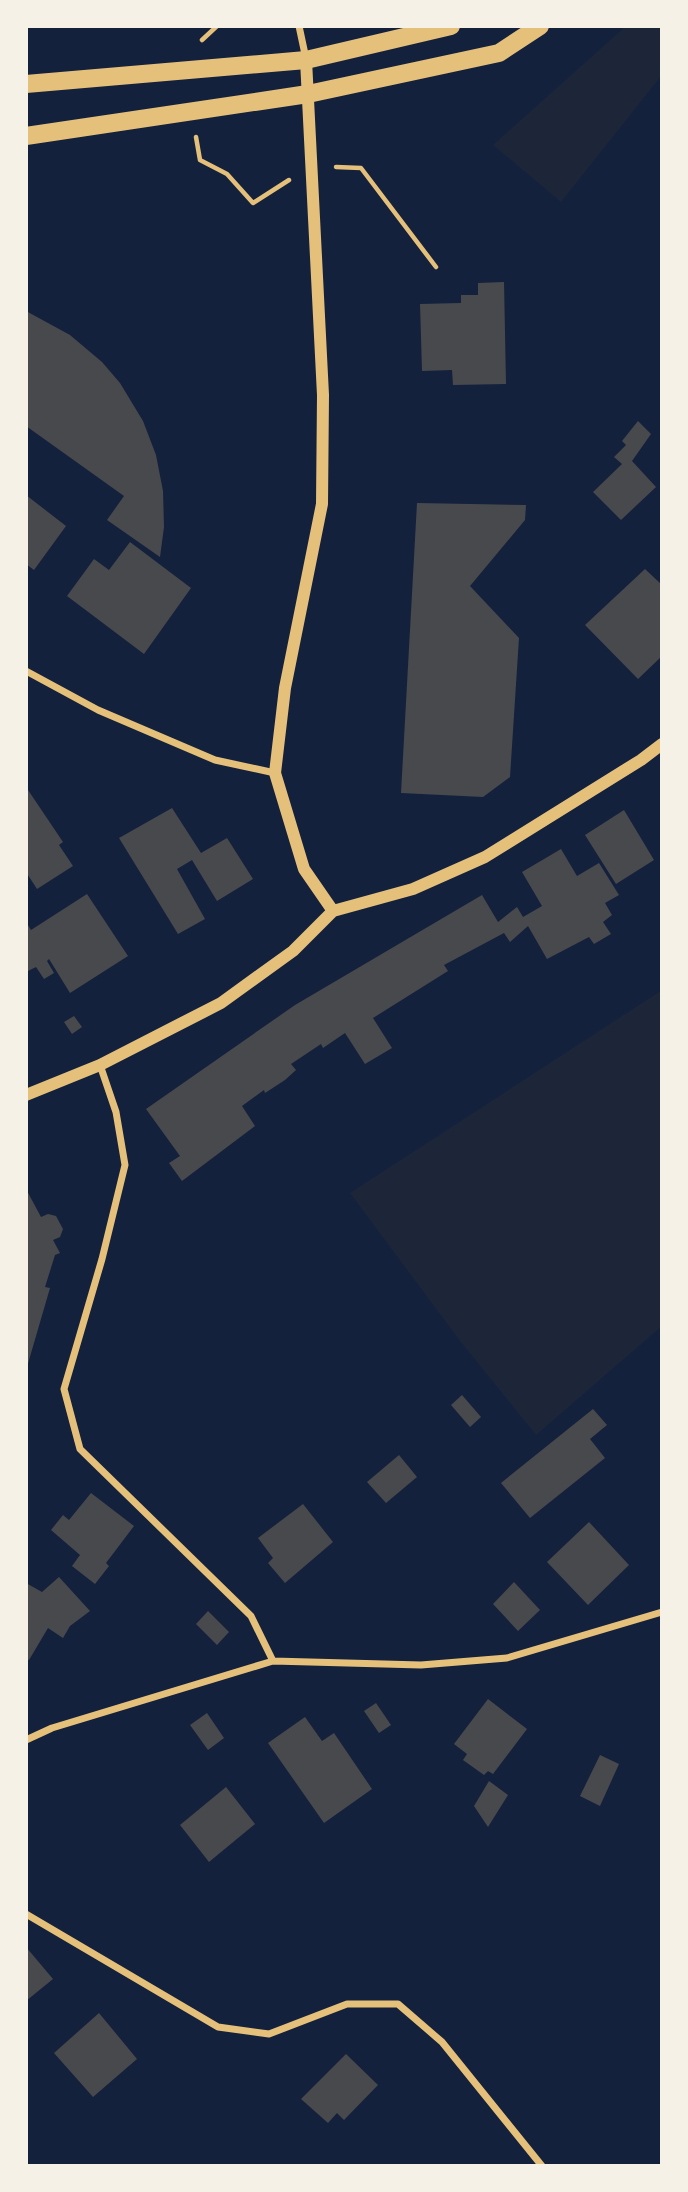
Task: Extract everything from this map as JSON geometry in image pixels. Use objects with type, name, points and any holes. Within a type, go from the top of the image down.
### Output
[{"type":"main road","points":[[26,84],[306,60],[451,26]]},
{"type":"main road","points":[[26,136],[308,94],[499,53],[540,26]]},
{"type":"street","points":[[299,26],[306,60],[323,395],[322,504],[285,688],[275,773],[304,869],[333,911]]},
{"type":"street","points":[[26,671],[98,710],[215,760],[275,773]]},
{"type":"street","points":[[26,1095],[100,1065],[221,1003],[293,951],[333,911],[413,889],[485,857],[662,744]]},
{"type":"street","points":[[100,1065],[117,1112],[124,1166],[102,1259],[64,1389],[80,1449],[251,1616],[272,1661]]},
{"type":"street","points":[[26,1740],[52,1728],[272,1661],[421,1665],[507,1658],[662,1612]]},
{"type":"street","points":[[26,1913],[218,2027],[269,2034],[346,2004],[398,2004],[442,2042],[542,2166]]},
{"type":"shaded area","points":[[626,26],[662,26],[662,75],[561,202],[493,145]]},
{"type":"shaded area","points":[[662,990],[662,1326],[536,1435],[460,1341],[350,1193]]},
{"type":"building","points":[[504,282],[506,384],[453,385],[452,370],[422,371],[420,304],[461,303],[461,295],[478,295],[478,283]]},
{"type":"building","points":[[26,311],[70,335],[102,362],[120,383],[143,421],[156,455],[163,491],[164,527],[160,557],[107,520],[124,496],[26,426]]},
{"type":"building","points":[[638,421],[651,434],[632,461],[656,487],[621,520],[593,492],[622,464],[614,457],[626,445],[622,441]]},
{"type":"building","points":[[26,495],[66,526],[34,570],[26,564]]},
{"type":"building","points":[[417,503],[526,505],[525,520],[470,586],[519,638],[510,777],[483,797],[401,793]]},
{"type":"building","points":[[130,542],[191,588],[144,654],[67,596],[94,559],[109,570]]},
{"type":"building","points":[[645,569],[662,585],[662,656],[638,679],[585,625]]},
{"type":"building","points":[[26,787],[63,842],[59,845],[73,866],[37,889],[26,872]]},
{"type":"building","points":[[172,808],[201,853],[227,838],[253,879],[217,901],[192,860],[177,869],[205,919],[178,934],[119,838]]},
{"type":"building","points":[[624,810],[654,860],[616,884],[585,835]]},
{"type":"building","points":[[561,849],[577,876],[599,863],[619,895],[605,903],[612,915],[603,922],[611,934],[594,944],[589,937],[547,959],[528,926],[510,942],[504,933],[444,965],[448,971],[373,1018],[392,1048],[365,1064],[345,1033],[323,1048],[321,1044],[291,1064],[296,1070],[285,1080],[265,1093],[264,1090],[242,1106],[255,1126],[182,1181],[169,1163],[180,1156],[146,1109],[295,1005],[482,895],[498,922],[517,907],[523,917],[542,906],[522,872]]},
{"type":"building","points":[[87,894],[128,956],[70,993],[49,959],[47,961],[54,973],[44,979],[36,967],[26,972],[26,922],[31,930]]},
{"type":"building","points":[[74,1016],[82,1027],[72,1034],[64,1022]]},
{"type":"building","points":[[26,1189],[41,1217],[48,1214],[56,1216],[63,1229],[60,1237],[53,1240],[60,1253],[55,1255],[45,1287],[50,1288],[27,1367]]},
{"type":"building","points":[[462,1395],[481,1417],[470,1427],[451,1405]]},
{"type":"building","points":[[593,1409],[607,1425],[590,1439],[605,1458],[530,1518],[501,1483]]},
{"type":"building","points":[[399,1455],[417,1477],[386,1503],[367,1482]]},
{"type":"building","points":[[91,1493],[134,1526],[106,1563],[109,1566],[95,1584],[72,1566],[80,1555],[51,1530],[63,1515],[69,1520]]},
{"type":"building","points":[[303,1504],[333,1542],[285,1583],[268,1563],[273,1558],[258,1538]]},
{"type":"building","points":[[589,1522],[629,1565],[588,1605],[547,1562]]},
{"type":"building","points":[[59,1577],[90,1611],[70,1626],[63,1638],[48,1628],[29,1660],[26,1659],[26,1583],[42,1592]]},
{"type":"building","points":[[514,1582],[540,1610],[518,1631],[493,1604]]},
{"type":"building","points":[[208,1611],[229,1632],[217,1645],[196,1624]]},
{"type":"building","points":[[488,1699],[527,1729],[493,1774],[488,1771],[484,1775],[463,1760],[467,1754],[454,1744]]},
{"type":"building","points":[[376,1703],[391,1725],[379,1733],[364,1711]]},
{"type":"building","points":[[207,1713],[224,1738],[208,1750],[190,1725]]},
{"type":"building","points":[[305,1717],[322,1741],[334,1733],[372,1789],[324,1823],[268,1743]]},
{"type":"building","points":[[600,1755],[619,1764],[600,1806],[580,1796]]},
{"type":"building","points":[[489,1781],[508,1795],[488,1827],[474,1806]]},
{"type":"building","points":[[226,1787],[255,1824],[209,1862],[180,1825]]},
{"type":"building","points":[[26,1947],[53,1979],[26,2001]]},
{"type":"building","points":[[99,2013],[137,2059],[93,2097],[54,2053]]},
{"type":"building","points":[[346,2054],[378,2085],[344,2120],[337,2113],[328,2123],[301,2099]]}]
